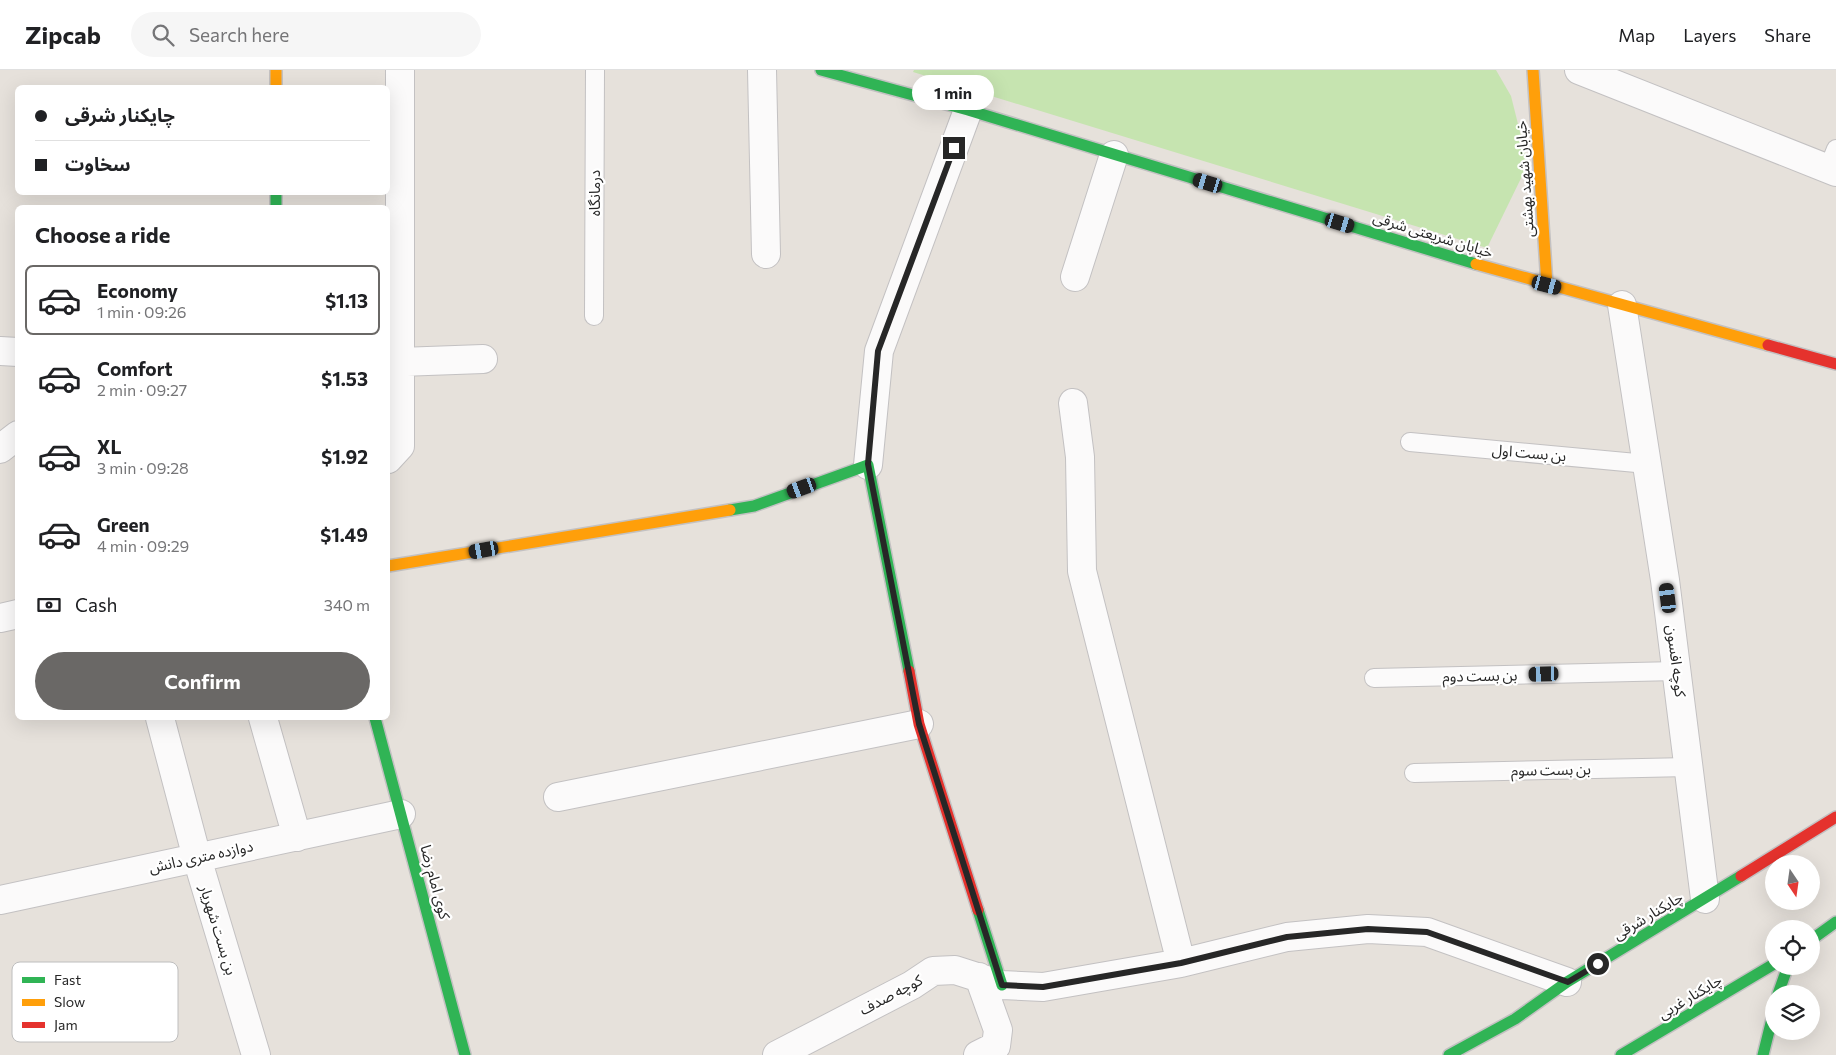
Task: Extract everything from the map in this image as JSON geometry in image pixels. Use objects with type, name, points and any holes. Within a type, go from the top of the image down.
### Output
[{"type":"street","points":[[276,70],[276,85]]},
{"type":"street","points":[[390,457],[400,446],[400,70]]},
{"type":"street","points":[[762,70],[766,254]]},
{"type":"street","name":"خیابان شهید بهشتی","points":[[1533,70],[1547,285]]},
{"type":"street","points":[[1579,70],[1833,163]]},
{"type":"street","name":"خیابان شریعتی شرقی","points":[[839,72],[1547,285],[1836,364]]},
{"type":"street","points":[[968,110],[878,351],[868,464],[919,724],[991,981],[998,1030],[996,1046],[978,1055]]},
{"type":"street","points":[[1075,277],[1114,155]]},
{"type":"street","name":"كوچه افسون","points":[[1622,305],[1677,671],[1705,899]]},
{"type":"street","points":[[0,351],[15,352]]},
{"type":"street","points":[[400,362],[483,359]]},
{"type":"street","points":[[1073,403],[1080,457],[1082,572],[1181,963]]},
{"type":"street","points":[[0,449],[15,437]]},
{"type":"street","points":[[390,566],[754,506],[868,464]]},
{"type":"street","points":[[0,618],[15,615]]},
{"type":"street","name":"بن بست شهریار","points":[[161,720],[197,858],[256,1055]]},
{"type":"street","points":[[264,720],[297,837]]},
{"type":"street","name":"کوی امام رضا","points":[[376,720],[465,1055]]},
{"type":"street","points":[[558,798],[919,724]]},
{"type":"street","name":"دوازده متری دانش","points":[[0,900],[401,814]]},
{"type":"street","name":"چایکنار شرقی","points":[[1449,1055],[1515,1019],[1568,982],[1836,817]]},
{"type":"street","points":[[1820,934],[1836,922]]},
{"type":"street","name":"کوچه صدف","points":[[793,1051],[933,972],[955,970],[991,981],[1043,987],[1181,963],[1287,937],[1368,929],[1427,932],[1568,982]]},
{"type":"street","name":"چایکنار غربی","points":[[1621,1055],[1765,969]]},
{"type":"street","points":[[1763,1055],[1767,1040]]},
{"type":"lane","name":"درمانگاه","points":[[594,316],[595,70]]},
{"type":"lane","name":"بن بست اول","points":[[1410,442],[1647,464]]},
{"type":"lane","name":"بن بست دوم","points":[[1374,678],[1677,671]]},
{"type":"lane","name":"بن بست سوم","points":[[1414,773],[1689,767]]},
{"type":"green space","points":[[914,70],[1496,70],[1511,96],[1528,164],[1487,248],[913,72]]},
{"type":"traffic: fast","points":[[821,70],[968,110],[1476,264]]},
{"type":"traffic: fast","points":[[276,195],[276,205]]},
{"type":"traffic: fast","points":[[730,510],[754,506],[868,465],[909,671]]},
{"type":"traffic: fast","points":[[376,720],[465,1055]]},
{"type":"traffic: fast","points":[[1449,1055],[1515,1019],[1567,982],[1741,876]]},
{"type":"traffic: fast","points":[[978,910],[1002,985]]},
{"type":"traffic: fast","points":[[1820,934],[1836,922]]},
{"type":"traffic: fast","points":[[1621,1055],[1765,969]]},
{"type":"traffic: fast","points":[[1781,985],[1785,975]]},
{"type":"traffic: fast","points":[[1763,1055],[1767,1040]]},
{"type":"traffic: slow","points":[[276,70],[276,85]]},
{"type":"traffic: slow","points":[[1533,70],[1547,285]]},
{"type":"traffic: slow","points":[[1476,264],[1768,345]]},
{"type":"traffic: slow","points":[[390,566],[730,510]]},
{"type":"traffic: jam","points":[[1768,345],[1836,364]]},
{"type":"traffic: jam","points":[[909,671],[919,724],[978,910]]},
{"type":"traffic: jam","points":[[1741,876],[1836,817]]},
{"type":"route","points":[[954,148],[878,351],[868,464],[919,724],[1002,985],[1043,987],[1181,963],[1287,937],[1368,929],[1427,932],[1568,982],[1598,964]]}]
